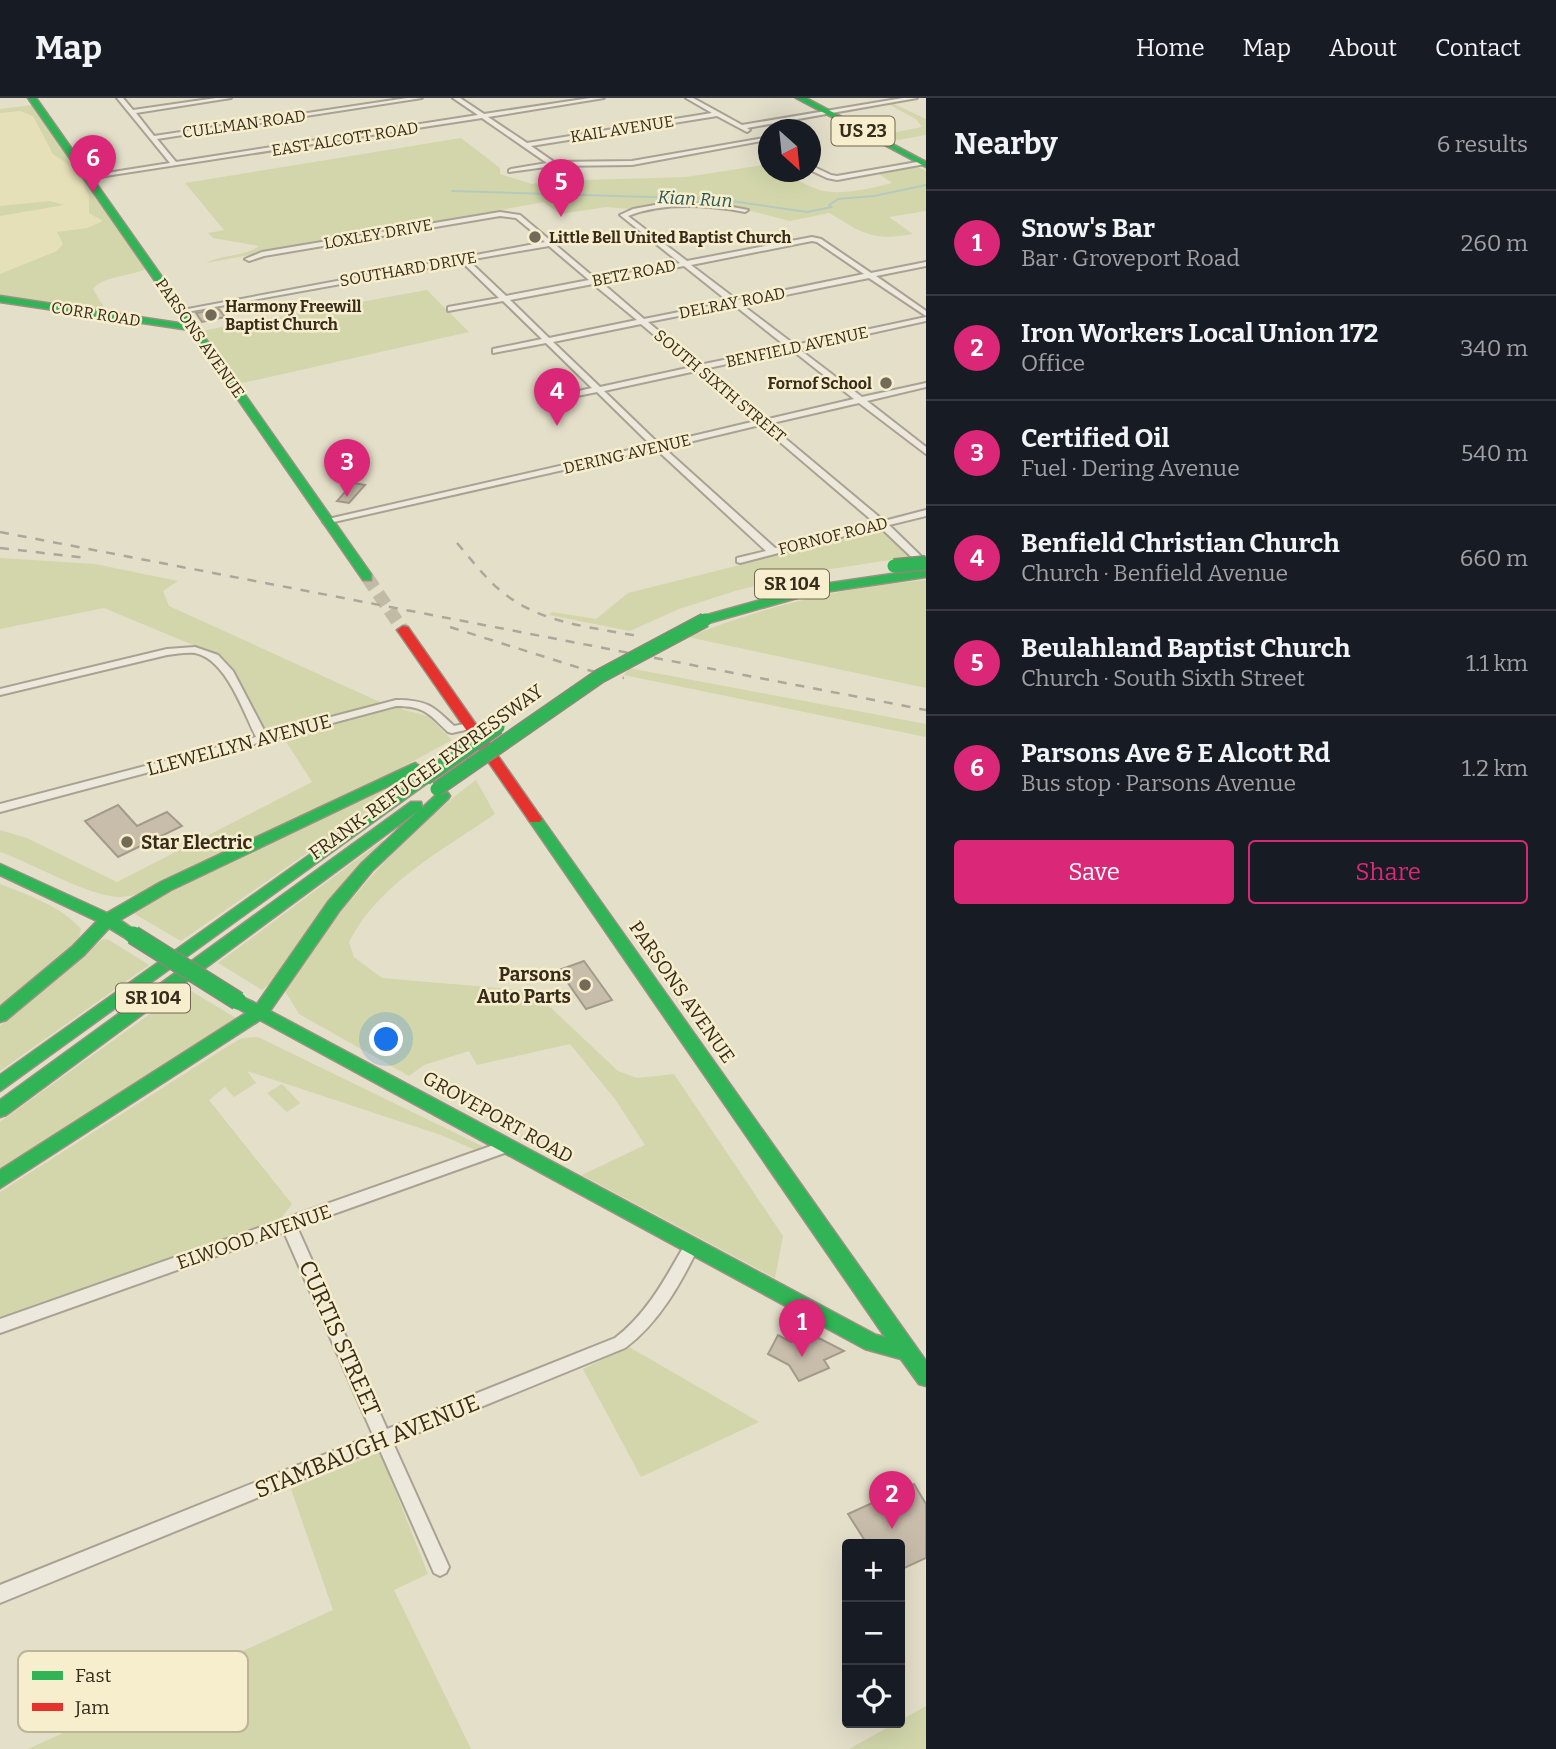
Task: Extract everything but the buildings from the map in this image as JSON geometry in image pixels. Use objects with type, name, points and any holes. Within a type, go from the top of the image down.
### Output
[{"type":"main road","name":"PARSONS AVENUE","points":[[32,98],[367,577]]},
{"type":"main road","name":"US 23","points":[[800,98],[924,164]]},
{"type":"main road","name":"CORR ROAD","points":[[0,299],[193,328]]},
{"type":"main road","name":"FRANK-REFUGEE EXPRESSWAY","points":[[0,1110],[430,783],[502,725],[597,661],[699,617],[926,564]]},
{"type":"main road","name":"FRANK-REFUGEE EXPRESSWAY","points":[[899,571],[926,573]]},
{"type":"main road","name":"FRANK-REFUGEE EXPRESSWAY","points":[[0,1084],[430,783],[625,658],[699,617]]},
{"type":"main road","name":"PARSONS AVENUE","points":[[403,630],[926,1377]]},
{"type":"main road","points":[[0,1017],[78,951],[108,920],[166,886],[430,783]]},
{"type":"main road","points":[[0,1180],[260,1012],[342,896],[401,834],[430,783]]},
{"type":"main road","name":"GROVEPORT ROAD","points":[[0,869],[108,920],[239,1001],[872,1343],[907,1352]]},
{"type":"street","points":[[120,98],[174,165]]},
{"type":"street","points":[[131,112],[228,98]]},
{"type":"street","name":"CULLMAN ROAD","points":[[152,138],[419,98]]},
{"type":"street","points":[[457,98],[553,164]]},
{"type":"street","name":"EAST ALCOTT ROAD","points":[[88,178],[601,98]]},
{"type":"street","points":[[689,98],[758,137]]},
{"type":"street","points":[[741,127],[914,98]]},
{"type":"street","name":"KAIL AVENUE","points":[[527,145],[717,114]]},
{"type":"street","points":[[511,171],[553,164],[620,164],[758,143]]},
{"type":"street","points":[[821,172],[832,178],[924,164]]},
{"type":"street","points":[[745,210],[720,206],[681,206],[641,209],[623,215],[926,451]]},
{"type":"street","name":"SOUTH SIXTH STREET","points":[[509,214],[520,217],[596,280],[926,564]]},
{"type":"street","name":"LOXLEY DRIVE","points":[[249,259],[274,252],[470,218],[509,214]]},
{"type":"street","name":"BETZ ROAD","points":[[451,309],[816,240],[870,275]]},
{"type":"street","name":"SOUTHARD DRIVE","points":[[181,311],[551,243]]},
{"type":"street","points":[[463,259],[658,447],[772,551]]},
{"type":"street","name":"DELRAY ROAD","points":[[496,351],[926,264]]},
{"type":"street","points":[[870,275],[926,316]]},
{"type":"street","name":"BENFIELD AVENUE","points":[[545,401],[926,316]]},
{"type":"street","name":"DERING AVENUE","points":[[328,522],[926,386]]},
{"type":"street","name":"FORNOF ROAD","points":[[740,560],[926,513]]},
{"type":"street","points":[[0,692],[186,649],[214,657],[229,673],[263,738]]},
{"type":"street","name":"LLEWELLYN AVENUE","points":[[0,808],[396,704],[410,703],[429,708],[452,730],[470,726]]},
{"type":"street","name":"ELWOOD AVENUE","points":[[0,1326],[289,1226],[508,1146]]},
{"type":"street","name":"CURTIS STREET","points":[[289,1226],[440,1567]]},
{"type":"street","name":"STAMBAUGH AVENUE","points":[[0,1594],[629,1338],[646,1318],[692,1246]]},
{"type":"shaded area","points":[[20,111],[33,116],[53,154],[72,167],[89,195],[88,210],[103,220],[87,228],[56,234],[63,244],[57,251],[0,274],[0,216],[63,204],[50,201],[0,206],[0,113]]},
{"type":"green space","points":[[892,103],[926,119],[926,135],[898,140],[887,134],[922,127],[916,119],[888,104]]},
{"type":"green space","points":[[33,105],[146,269],[104,281],[93,289],[105,309],[103,313],[0,297],[0,274],[57,251],[63,244],[57,232],[87,228],[103,221],[89,213],[89,195],[81,180],[72,167],[53,154],[33,116],[20,111],[0,113],[0,109]]},
{"type":"green space","points":[[461,138],[500,168],[500,174],[532,184],[686,177],[758,166],[758,182],[801,182],[828,192],[846,192],[892,183],[879,174],[918,167],[926,171],[926,211],[889,217],[913,234],[887,237],[860,231],[829,213],[790,221],[732,206],[696,205],[630,209],[606,207],[560,214],[544,202],[206,263],[259,246],[213,238],[208,233],[224,230],[185,183]]},
{"type":"green space","points":[[50,201],[64,205],[0,216],[0,206]]},
{"type":"green space","points":[[427,290],[469,332],[238,384],[201,331]]},
{"type":"green space","points":[[880,530],[910,557],[811,572],[735,591],[679,609],[630,631],[549,615],[552,612],[596,619],[628,593]]},
{"type":"green space","points":[[0,558],[95,564],[178,581],[163,591],[169,606],[382,703],[276,732],[263,730],[217,655],[104,608],[0,629]]},
{"type":"green space","points":[[926,580],[926,688],[688,637],[746,616],[805,600]]},
{"type":"green space","points":[[629,668],[926,724],[926,737],[624,675]]},
{"type":"green space","points":[[397,708],[428,716],[452,740],[379,780],[151,890],[127,896],[107,896],[77,886],[0,852],[0,830],[27,838],[117,882],[312,782],[283,737]]},
{"type":"green space","points":[[410,776],[413,779],[181,941],[133,913],[184,885]]},
{"type":"green space","points":[[476,780],[495,814],[414,869],[377,902],[349,942],[354,957],[382,978],[533,991],[618,1071],[637,1078],[674,1074],[783,1236],[775,1278],[582,1175],[645,1145],[615,1099],[570,1044],[477,1065],[469,1051],[424,1065],[409,1076],[299,1014],[285,991],[327,929],[378,869],[415,831]]},
{"type":"green space","points":[[383,840],[386,843],[273,981],[262,990],[218,963]]},
{"type":"green space","points":[[0,884],[54,908],[81,929],[77,947],[0,1010]]},
{"type":"green space","points":[[103,939],[149,965],[0,1071],[0,1026]]},
{"type":"green space","points":[[186,988],[236,1018],[0,1173],[0,1122]]},
{"type":"green space","points":[[258,1037],[482,1146],[478,1151],[441,1135],[247,1071],[256,1083],[234,1097],[225,1087],[209,1100],[292,1204],[276,1225],[0,1322],[0,1192],[228,1046],[242,1038]]},
{"type":"green space","points":[[282,1084],[300,1103],[287,1112],[267,1093]]},
{"type":"green space","points":[[629,1347],[759,1422],[641,1477],[583,1369]]},
{"type":"green space","points":[[380,1452],[428,1574],[394,1590],[471,1749],[28,1749],[65,1732],[248,1732],[248,1651],[243,1651],[333,1610],[291,1489]]},
{"type":"green space","points":[[926,1706],[926,1749],[849,1749],[887,1728],[905,1728],[905,1718]]},
{"type":"waterway","name":"Kian Run","points":[[452,191],[718,199],[807,212],[832,207],[829,205],[838,199],[874,196],[926,185]]},
{"type":"tunnel","points":[[367,577],[403,630]]},
{"type":"railway","points":[[0,532],[926,710]]},
{"type":"railway","points":[[457,543],[483,574],[516,602],[548,617],[638,636]]},
{"type":"railway","points":[[0,548],[87,558]]},
{"type":"railway","points":[[450,627],[583,669],[624,678]]},
{"type":"traffic: fast","points":[[32,98],[367,577]]},
{"type":"traffic: fast","points":[[800,98],[926,165]]},
{"type":"traffic: fast","points":[[0,299],[193,328]]},
{"type":"traffic: fast","points":[[894,566],[926,563]]},
{"type":"traffic: fast","points":[[705,620],[810,590],[926,573]]},
{"type":"traffic: fast","points":[[437,789],[600,676],[705,620]]},
{"type":"traffic: fast","points":[[425,778],[498,727]]},
{"type":"traffic: fast","points":[[0,1016],[78,951],[108,920],[166,886],[415,768]]},
{"type":"traffic: fast","points":[[0,1084],[425,778]]},
{"type":"traffic: fast","points":[[0,1180],[260,1012],[334,906],[367,867],[443,796]]},
{"type":"traffic: fast","points":[[0,1110],[416,805]]},
{"type":"traffic: fast","points":[[535,819],[907,1352]]},
{"type":"traffic: fast","points":[[0,869],[108,920],[133,935]]},
{"type":"traffic: fast","points":[[133,935],[238,1001]]},
{"type":"traffic: fast","points":[[238,1001],[872,1343],[907,1352],[926,1377]]},
{"type":"traffic: jam","points":[[403,630],[535,819]]},
{"type":"place","name":"Parsons Ave & E Alcott Rd","points":[[93,193]]},
{"type":"place","name":"Beulahland Baptist Church","points":[[561,217]]},
{"type":"place","name":"Little Bell United Baptist Church","points":[[535,237]]},
{"type":"place","name":"Harmony Freewill Baptist Church","points":[[211,315]]},
{"type":"place","name":"Fornof School","points":[[886,383]]},
{"type":"place","name":"Benfield Christian Church","points":[[557,426]]},
{"type":"place","name":"Certified Oil","points":[[347,497]]},
{"type":"place","name":"Star Electric","points":[[127,842]]},
{"type":"place","name":"Parsons Auto Parts","points":[[585,985]]},
{"type":"place","name":"Snow's Bar","points":[[802,1357]]},
{"type":"place","name":"Iron Workers Local Union 172","points":[[892,1529]]}]
